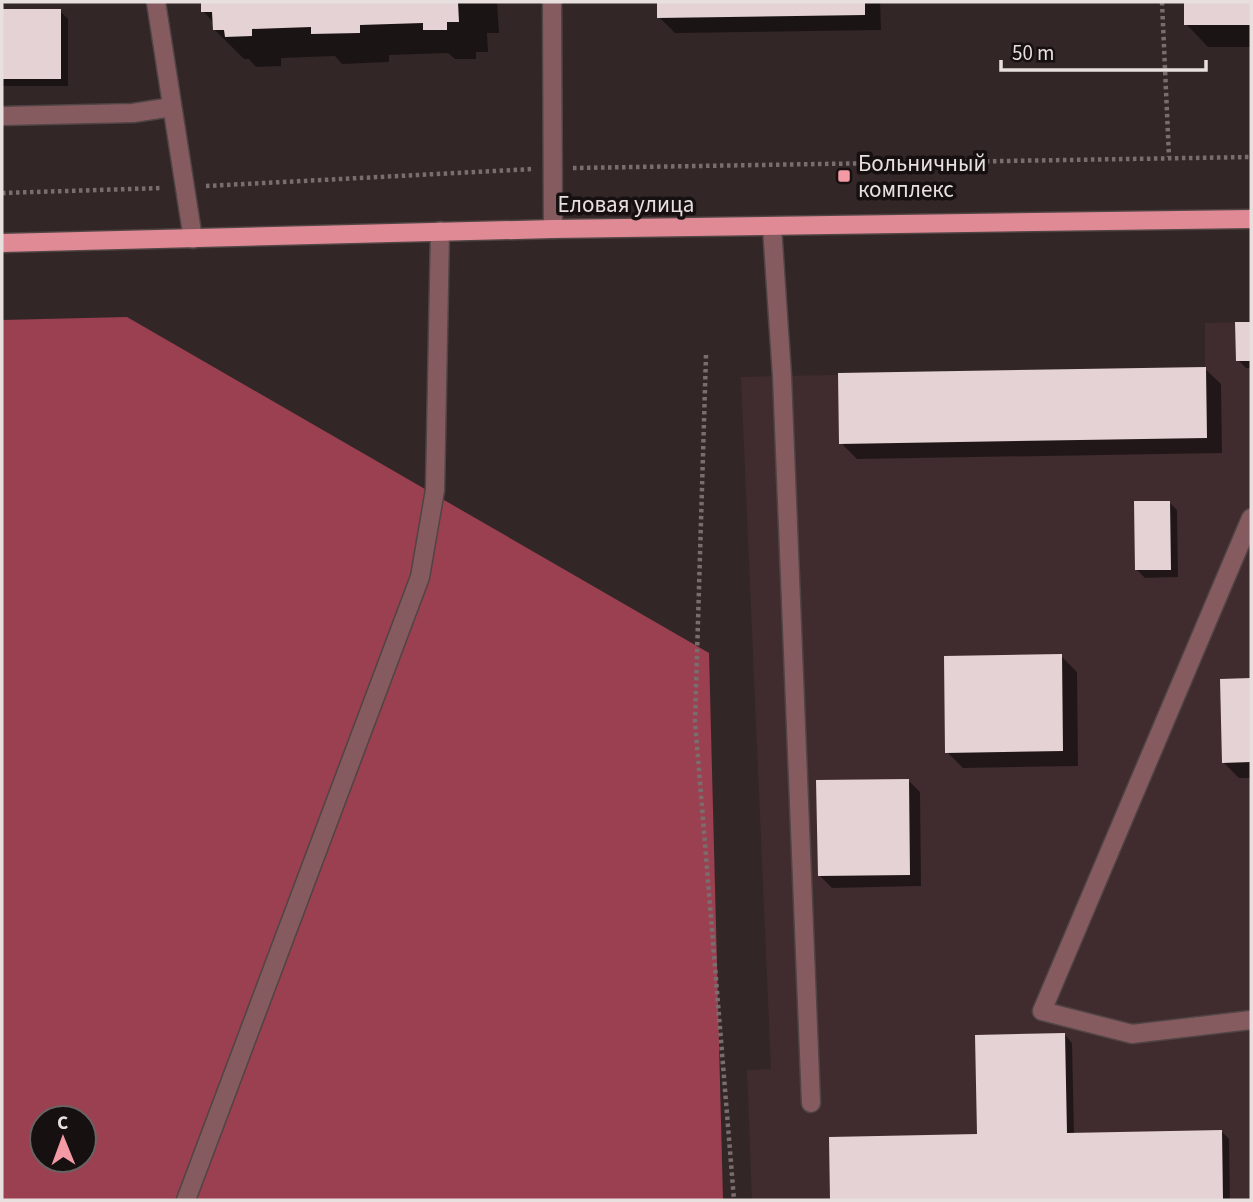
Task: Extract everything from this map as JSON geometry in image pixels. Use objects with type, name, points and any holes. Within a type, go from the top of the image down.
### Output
[{"type":"main road","name":"Еловая улица","points":[[2,243],[440,231],[1251,219]]},
{"type":"street","points":[[156,2],[193,239]]},
{"type":"street","points":[[552,2],[554,229]]},
{"type":"street","points":[[2,116],[133,113],[172,107]]},
{"type":"street","points":[[772,227],[782,376],[811,1103]]},
{"type":"street","points":[[186,1200],[420,578],[435,490],[440,231]]},
{"type":"street","points":[[1251,518],[1042,1011],[1132,1034],[1251,1020]]},
{"type":"path","points":[[1162,2],[1169,157]]},
{"type":"path","points":[[2,193],[185,187],[554,168],[1251,157]]},
{"type":"path","points":[[706,355],[695,721],[734,1200]]},
{"type":"shaded area","points":[[127,317],[709,653],[723,1200],[2,1200],[2,320]]},
{"type":"shaded area","points":[[1251,322],[1251,1200],[752,1200],[747,1070],[771,1069],[741,377],[1205,367],[1205,323]]},
{"type":"building","points":[[201,2],[458,2],[459,22],[447,22],[447,30],[423,30],[423,23],[360,25],[360,33],[311,34],[311,27],[252,29],[252,36],[225,37],[224,30],[213,30],[212,12],[201,12]]},
{"type":"building","points":[[657,2],[865,2],[865,15],[657,18]]},
{"type":"building","points":[[1184,2],[1251,2],[1251,25],[1184,25]]},
{"type":"building","points":[[2,9],[61,9],[61,79],[2,79]]},
{"type":"building","points":[[1235,322],[1251,322],[1251,361],[1236,361]]},
{"type":"building","points":[[1206,367],[1207,438],[839,444],[838,373]]},
{"type":"building","points":[[1134,501],[1170,501],[1171,570],[1135,570]]},
{"type":"building","points":[[1062,654],[1063,751],[945,753],[944,656]]},
{"type":"building","points":[[1251,678],[1251,762],[1222,763],[1220,679]]},
{"type":"building","points":[[909,779],[910,875],[818,876],[816,780]]},
{"type":"building","points":[[1065,1033],[1067,1133],[1222,1130],[1223,1200],[830,1200],[829,1137],[977,1134],[975,1035]]},
{"type":"place","name":"Больничный комплекс","points":[[844,176]]}]
